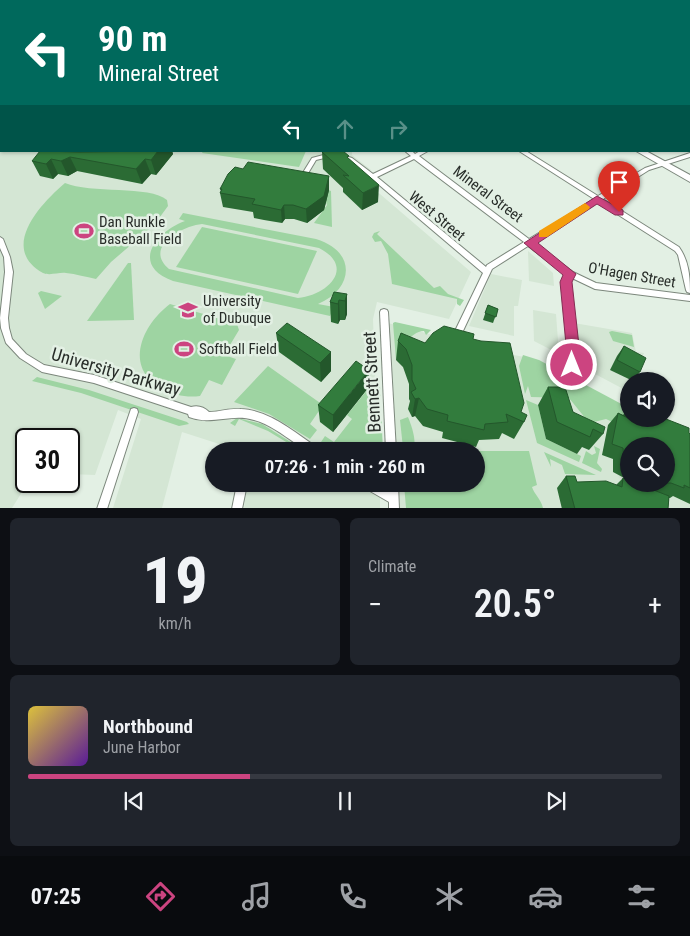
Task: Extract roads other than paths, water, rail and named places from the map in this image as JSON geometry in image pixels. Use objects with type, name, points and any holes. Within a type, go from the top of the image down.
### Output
[{"type":"main road","points":[[642,152],[690,179]]},
{"type":"street","name":"Mineral Street","points":[[409,152],[570,274]]},
{"type":"street","points":[[374,177],[423,152]]},
{"type":"street","points":[[524,152],[677,249],[681,255],[690,290]]},
{"type":"street","name":"West Street","points":[[302,179],[311,161],[318,157],[330,155],[350,159],[487,272]]},
{"type":"street","points":[[459,331],[489,267],[647,169],[690,155]]},
{"type":"street","name":"University Parkway","points":[[0,240],[7,257],[9,272],[4,318],[5,328],[9,341],[23,356],[42,368],[94,380],[191,411],[192,414],[215,418],[241,413],[255,417],[272,424],[301,442]]},
{"type":"street","points":[[570,274],[566,282],[574,355],[571,368]]},
{"type":"street","name":"O'Hagen Street","points":[[570,274],[595,286],[690,298]]},
{"type":"street","name":"Bennett Street","points":[[384,312],[391,442]]},
{"type":"street","points":[[102,508],[134,412]]},
{"type":"street","points":[[237,508],[240,492]]},
{"type":"street","points":[[377,492],[394,504]]},
{"type":"place","name":"Dan Runkle Baseball Field","points":[[84,231]]},
{"type":"place","name":"University of Dubuque","points":[[188,310]]},
{"type":"place","name":"Softball Field","points":[[184,349]]}]
